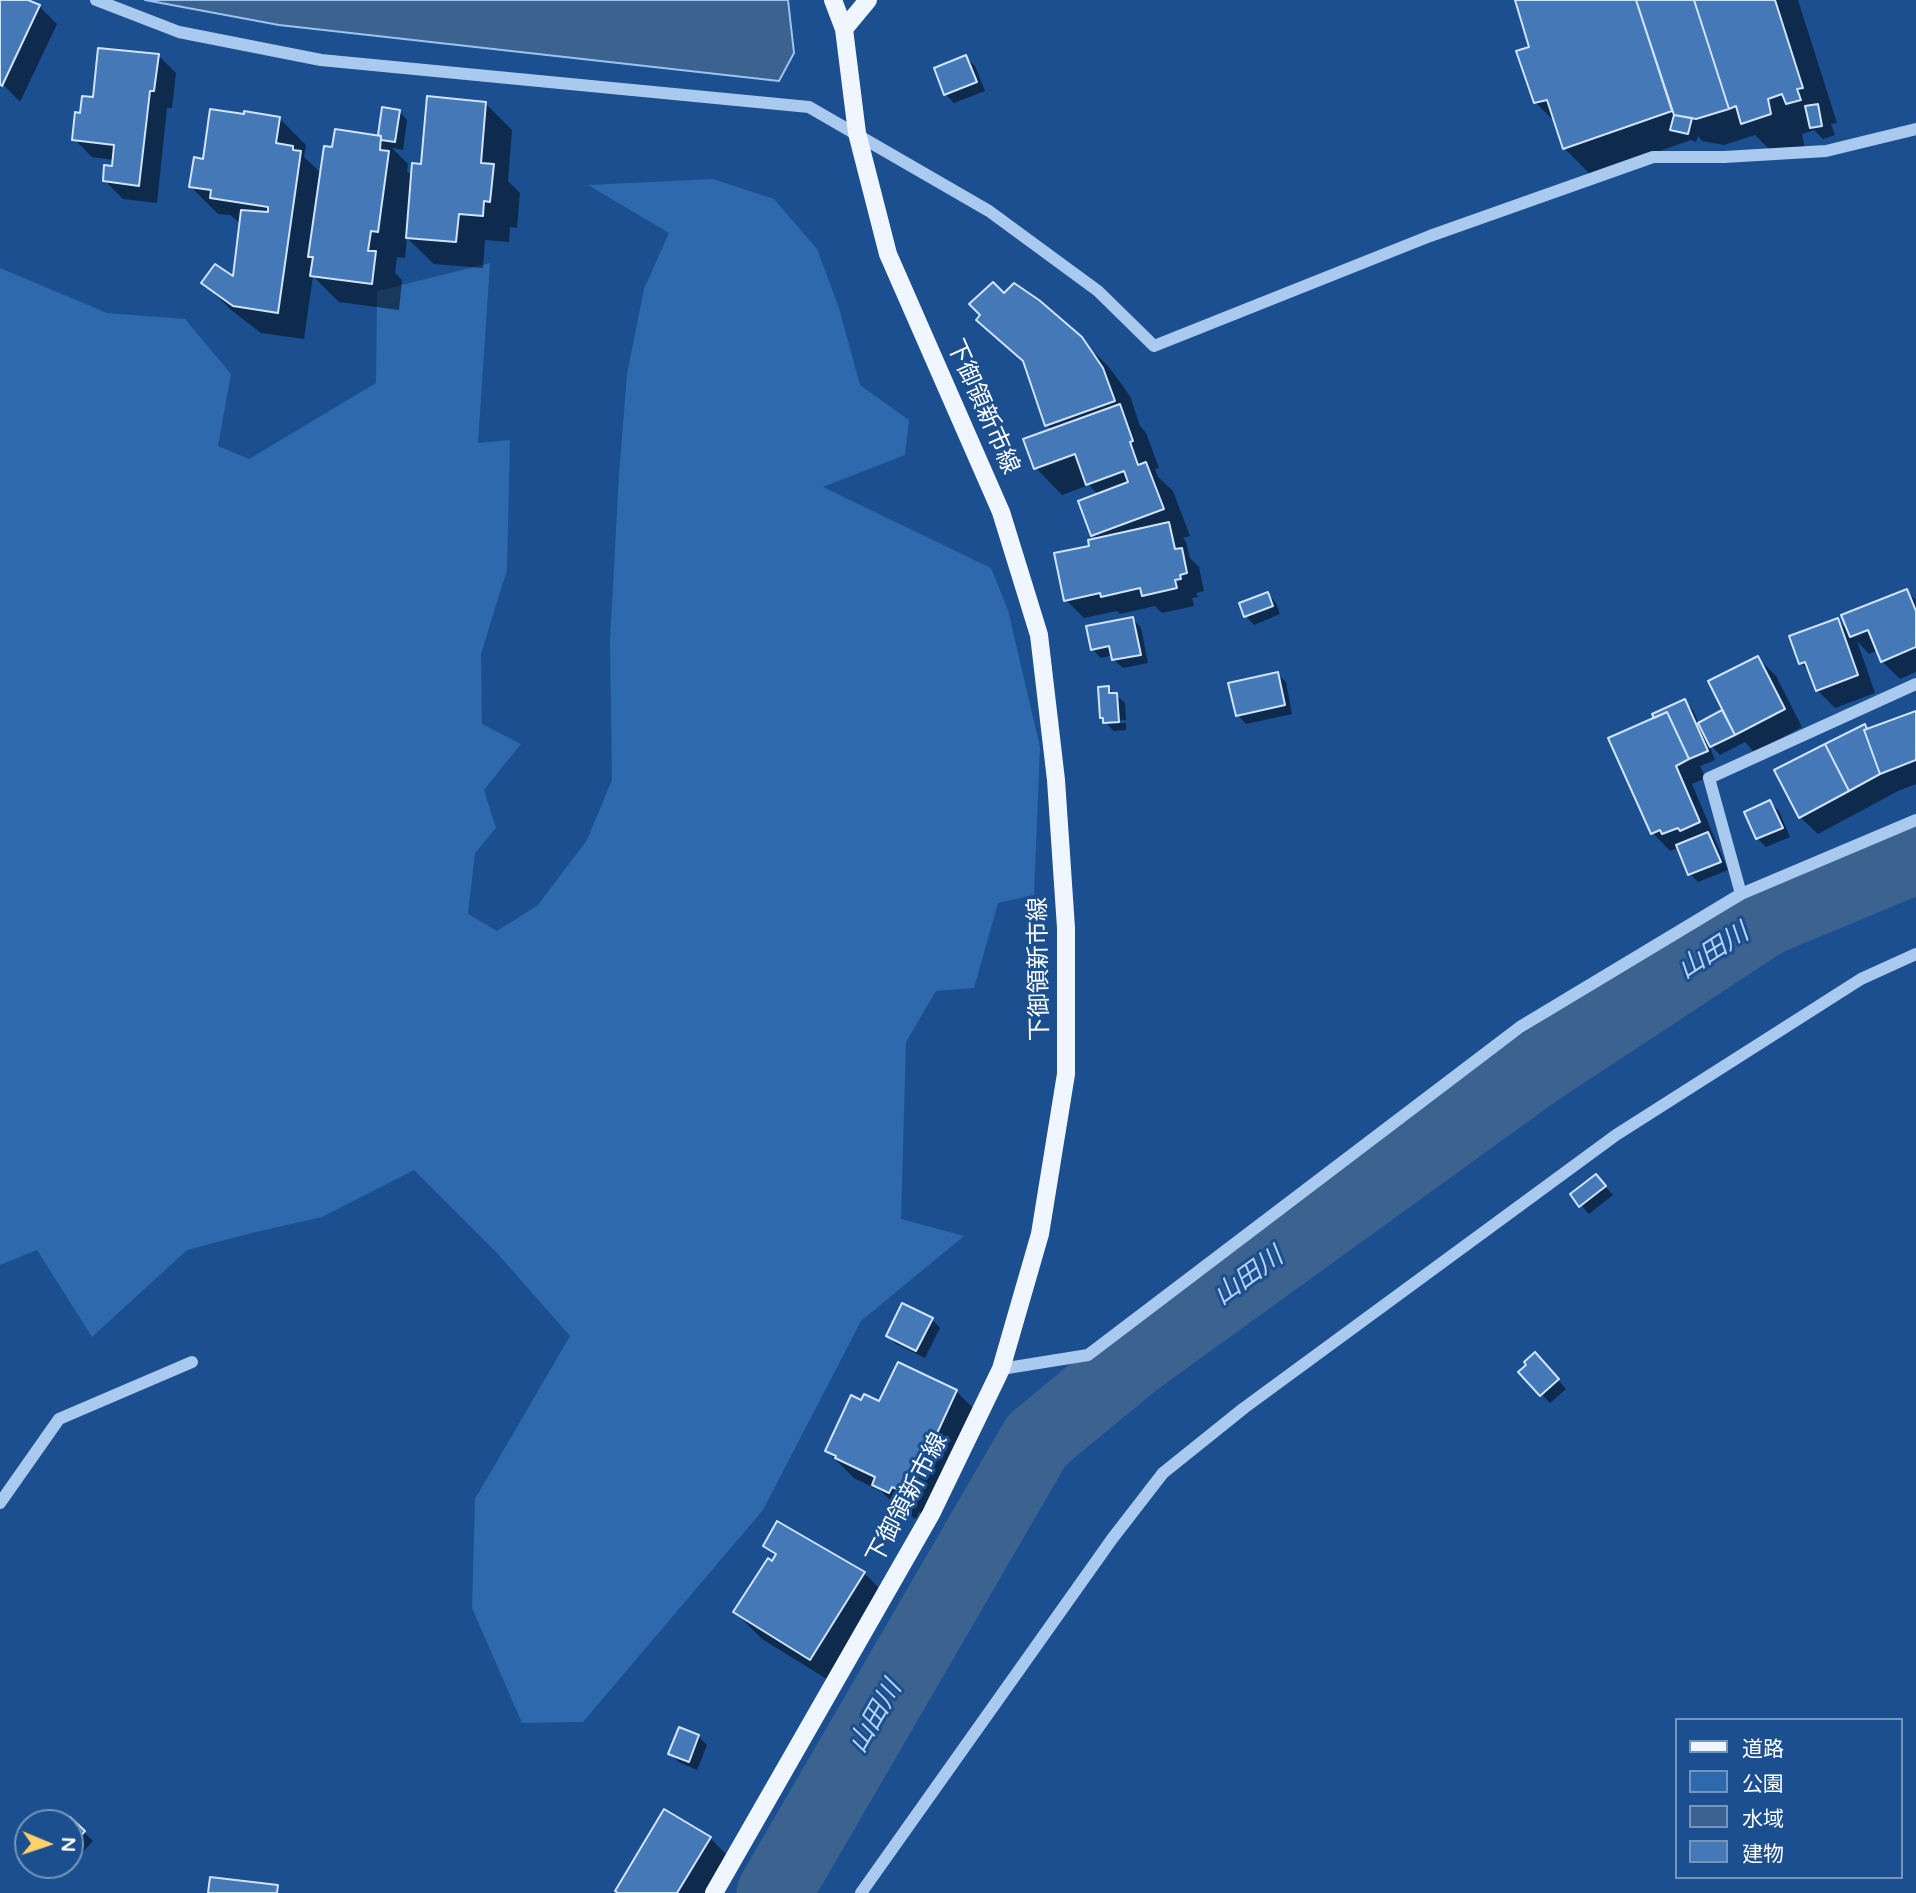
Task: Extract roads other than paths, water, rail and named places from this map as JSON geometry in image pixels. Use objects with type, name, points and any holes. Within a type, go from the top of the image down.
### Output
[{"type":"main road","name":"下御領新市線","points":[[714,1893],[931,1514],[1001,1370],[1040,1234],[1066,1074],[1066,928],[1056,780],[1039,635],[1005,524],[888,254],[857,134],[844,29],[833,0]]},
{"type":"main road","points":[[844,29],[868,0]]},
{"type":"street","points":[[96,0],[179,32],[321,61],[809,107],[989,211],[1098,291],[1154,346],[1430,236],[1653,157],[1724,158],[1826,151],[1916,129]]},
{"type":"street","points":[[1741,894],[1709,778],[1916,684]]},
{"type":"street","points":[[1001,1370],[1088,1355],[1520,1027],[1741,894],[1916,820]]},
{"type":"street","points":[[861,1893],[1112,1539],[1163,1474],[1244,1408],[1616,1135],[1861,979],[1916,954]]},
{"type":"street","points":[[0,1503],[59,1419],[192,1362]]},
{"type":"water","points":[[145,0],[788,0],[794,53],[779,81],[279,25]]},
{"type":"waterway","name":"山田川","points":[[774,1893],[1037,1440],[1134,1360],[1534,1071],[1765,919],[1916,856]]}]
